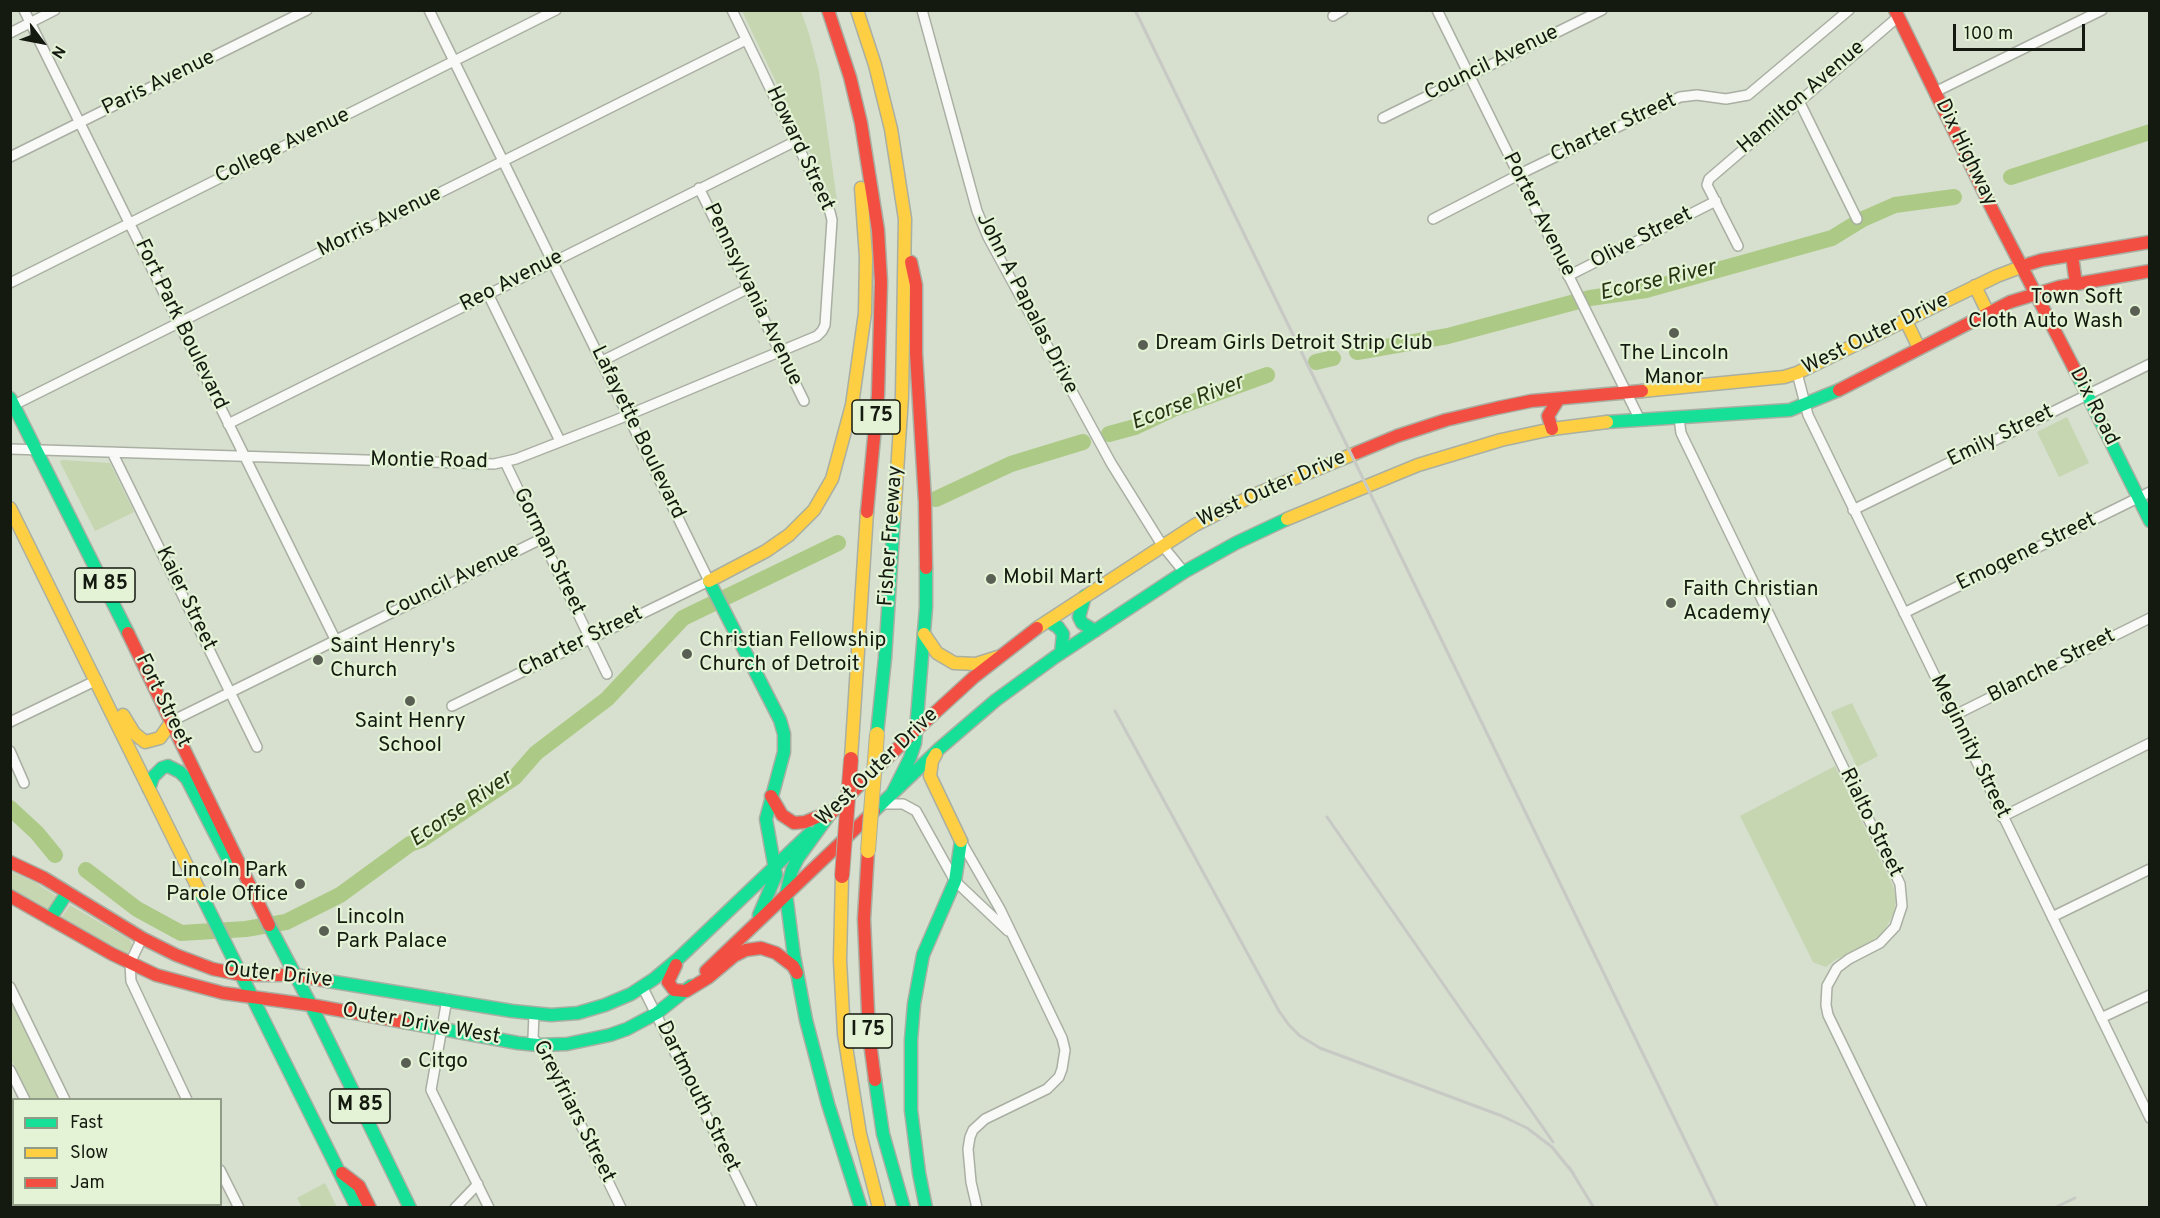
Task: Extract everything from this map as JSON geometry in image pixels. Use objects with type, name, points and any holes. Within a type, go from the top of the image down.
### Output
[{"type":"main road","name":"Fisher Freeway","points":[[828,10],[850,77],[871,179],[878,230],[881,315],[877,407],[865,531],[842,876],[840,960],[844,1034],[856,1115],[870,1180],[879,1208]]},
{"type":"main road","name":"Fisher Freeway","points":[[857,10],[875,65],[891,129],[903,202],[905,240],[902,396],[864,930],[869,1035],[883,1134],[904,1208]]},
{"type":"main road","name":"Dix Highway","points":[[1896,14],[2035,294]]},
{"type":"main road","points":[[709,581],[789,535],[814,510],[825,493],[837,464],[859,365],[865,313],[866,281],[861,182],[849,106],[850,77]]},
{"type":"main road","points":[[893,792],[915,743],[924,634],[926,559],[916,353],[916,285],[905,240]]},
{"type":"main road","name":"West Outer Drive","points":[[534,1014],[578,1013],[594,1009],[619,1000],[642,986],[679,958],[916,730],[998,657],[1162,545],[1195,525],[1254,495],[1397,436],[1446,420],[1497,408],[1531,401],[1784,377],[1906,321],[1975,285],[2022,267],[2042,260],[2150,242]]},
{"type":"main road","points":[[2072,255],[2076,284]]},
{"type":"main road","name":"West Outer Drive","points":[[538,1045],[567,1044],[602,1037],[627,1029],[657,1013],[686,991],[756,921],[893,792],[996,700],[1061,653],[1184,572],[1275,524],[1418,465],[1469,448],[1552,429],[1640,420],[1790,410],[1823,398],[2010,302],[2076,284],[2150,271]]},
{"type":"main road","points":[[1975,285],[1988,313]]},
{"type":"main road","name":"Dix Road","points":[[2035,294],[2144,495],[2150,521]]},
{"type":"main road","points":[[1906,321],[1919,348]]},
{"type":"main road","name":"Fort Street","points":[[12,400],[311,1005]]},
{"type":"main road","points":[[1552,429],[1548,416],[1558,400]]},
{"type":"main road","name":"M 85","points":[[10,508],[357,1208]]},
{"type":"main road","name":"Lafayette Boulevard","points":[[709,581],[780,720],[784,735],[782,761],[766,819],[774,866]]},
{"type":"main road","points":[[1085,596],[1079,617],[1082,623],[1095,631]]},
{"type":"main road","points":[[63,614],[75,624],[87,640],[130,728],[138,737],[145,742],[156,740],[172,721]]},
{"type":"main road","points":[[1048,621],[1058,627],[1063,634],[1061,653]]},
{"type":"main road","points":[[924,634],[937,653],[954,663],[976,664],[998,657]]},
{"type":"main road","points":[[926,1208],[911,1110],[914,1004],[923,955],[955,881],[961,841],[930,776],[932,761],[940,748]]},
{"type":"main road","points":[[149,789],[153,777],[162,768],[168,766],[180,772],[187,779],[228,859],[243,866]]},
{"type":"main road","points":[[771,796],[782,815],[794,823],[805,822],[832,812]]},
{"type":"main road","points":[[832,812],[798,858],[792,870],[786,894],[797,974],[819,1073],[853,1189],[861,1208]]},
{"type":"main road","name":"Outer Drive","points":[[10,862],[44,878],[142,938],[176,955],[213,969],[242,975],[295,975],[534,1014]]},
{"type":"main road","points":[[756,921],[774,882],[774,866]]},
{"type":"main road","points":[[50,919],[67,893]]},
{"type":"main road","points":[[10,896],[94,945],[130,963]]},
{"type":"main road","points":[[679,958],[668,982],[674,990],[686,991],[709,977],[734,956],[746,950],[761,948],[776,953],[793,966],[797,974]]},
{"type":"main road","name":"Outer Drive West","points":[[130,963],[156,975],[189,985],[538,1045]]},
{"type":"main road","name":"M 85","points":[[311,1005],[410,1208]]},
{"type":"main road","points":[[338,1170],[359,1186],[370,1208]]},
{"type":"street","name":"Fort Park Boulevard","points":[[24,10],[335,639]]},
{"type":"street","points":[[10,33],[55,10]]},
{"type":"street","name":"Paris Avenue","points":[[10,158],[307,10]]},
{"type":"street","name":"Lafayette Boulevard","points":[[429,10],[709,581]]},
{"type":"street","name":"College Avenue","points":[[10,283],[556,10]]},
{"type":"street","name":"Howard Street","points":[[732,10],[832,220],[825,325],[822,331]]},
{"type":"street","name":"John A Papalas Drive","points":[[922,10],[982,225],[1111,463],[1162,545],[1184,572]]},
{"type":"street","points":[[1332,16],[1343,10]]},
{"type":"street","name":"Porter Avenue","points":[[1437,10],[1640,420]]},
{"type":"street","name":"Council Avenue","points":[[1383,118],[1602,10]]},
{"type":"street","name":"Charter Street","points":[[1433,219],[1680,97],[1697,95],[1726,99],[1748,95],[1849,10]]},
{"type":"street","points":[[1935,92],[2102,10]]},
{"type":"street","name":"Hamilton Avenue","points":[[1716,201],[1707,185],[1712,175],[1896,14]]},
{"type":"street","name":"Morris Avenue","points":[[12,400],[179,323],[746,40]]},
{"type":"street","points":[[1799,101],[1857,219]]},
{"type":"street","name":"Reo Avenue","points":[[228,424],[796,141]]},
{"type":"street","name":"Pennsylvania Avenue","points":[[699,188],[804,401]]},
{"type":"street","points":[[1716,201],[1738,246]]},
{"type":"street","name":"Olive Street","points":[[1568,276],[1716,201]]},
{"type":"street","points":[[602,361],[748,288]]},
{"type":"street","points":[[488,294],[560,441]]},
{"type":"street","name":"Montie Road","points":[[10,449],[494,464],[505,462],[628,415],[817,336],[822,331]]},
{"type":"street","name":"Emily Street","points":[[1853,510],[2150,364]]},
{"type":"street","name":"Meginnity Street","points":[[1797,373],[1808,415],[1853,510],[2150,1118]]},
{"type":"street","name":"Rialto Street","points":[[1679,418],[1681,433],[1900,884],[1902,906],[1895,927],[1880,943],[1849,958],[1837,968],[1827,986],[1826,1005],[1828,1015],[1922,1208]]},
{"type":"street","name":"Kaier Street","points":[[112,452],[257,747]]},
{"type":"street","name":"Gorman Street","points":[[505,462],[607,674]]},
{"type":"street","name":"Emogene Street","points":[[1904,613],[2144,495]]},
{"type":"street","name":"Council Avenue","points":[[172,721],[541,539]]},
{"type":"street","name":"Charter Street","points":[[452,706],[709,581]]},
{"type":"street","name":"Blanche Street","points":[[1953,716],[2150,618]]},
{"type":"street","points":[[10,722],[97,680]]},
{"type":"street","points":[[2002,817],[2150,743]]},
{"type":"street","points":[[10,751],[24,783]]},
{"type":"street","points":[[881,804],[903,804],[916,811],[955,881],[1013,936]]},
{"type":"street","points":[[961,841],[1013,936],[1062,1038],[1065,1050],[1064,1063],[1059,1077],[1047,1089],[985,1119],[973,1130],[968,1149],[971,1182],[977,1208]]},
{"type":"street","points":[[2052,917],[2150,869]]},
{"type":"street","points":[[142,938],[130,963],[130,981],[186,1098]]},
{"type":"street","name":"Dartmouth Street","points":[[642,986],[752,1208]]},
{"type":"street","points":[[10,987],[64,1098]]},
{"type":"street","points":[[2101,1018],[2150,995]]},
{"type":"street","points":[[447,999],[431,1090],[489,1208]]},
{"type":"street","name":"Greyfriars Street","points":[[534,1014],[533,1038],[548,1058],[621,1208]]},
{"type":"street","points":[[10,1070],[24,1098]]},
{"type":"street","points":[[222,1174],[239,1208]]},
{"type":"street","points":[[455,1208],[478,1184]]},
{"type":"green space","points":[[742,11],[801,11],[819,72],[837,201],[833,201]]},
{"type":"green space","points":[[2067,417],[2089,463],[2059,477],[2037,432]]},
{"type":"green space","points":[[62,460],[110,463],[134,512],[95,531],[60,462]]},
{"type":"green space","points":[[1852,703],[1878,756],[1857,767],[1831,712]]},
{"type":"green space","points":[[1835,766],[1893,886],[1896,899],[1894,913],[1883,933],[1826,967],[1813,962],[1740,816]]},
{"type":"green space","points":[[10,871],[36,883],[56,896],[57,899],[50,911],[11,891]]},
{"type":"green space","points":[[70,905],[130,940],[132,945],[127,954],[122,954],[61,918]]},
{"type":"green space","points":[[10,997],[60,1098],[30,1098],[11,1059]]},
{"type":"green space","points":[[325,1183],[337,1207],[302,1207],[297,1198]]},
{"type":"waterway","name":"Ecorse River","points":[[2011,177],[2150,132]]},
{"type":"waterway","name":"Ecorse River","points":[[1357,352],[1448,336],[1590,298],[1646,290],[1832,238],[1863,219],[1895,205],[1954,197]]},
{"type":"waterway","name":"Ecorse River","points":[[1316,362],[1333,358]]},
{"type":"waterway","name":"Ecorse River","points":[[1109,434],[1135,427],[1173,409],[1267,375]]},
{"type":"waterway","name":"Ecorse River","points":[[936,499],[1011,464],[1083,442]]},
{"type":"waterway","name":"Ecorse River","points":[[86,870],[137,909],[181,933],[246,929],[286,922],[340,895],[410,844],[421,840],[515,777],[536,753],[607,699],[683,618],[838,543]]},
{"type":"waterway","name":"Ecorse River","points":[[10,808],[37,833],[55,855]]},
{"type":"railway","points":[[1135,10],[1718,1208]]},
{"type":"railway","points":[[1115,711],[1279,1011],[1289,1025],[1300,1036],[1320,1048],[1502,1116],[1527,1128],[1552,1147],[1573,1173]]},
{"type":"railway","points":[[1327,817],[1553,1142]]},
{"type":"railway","points":[[1569,1167],[1594,1208]]},
{"type":"railway","points":[[2054,1208],[2075,1198]]},
{"type":"traffic: fast","points":[[2077,374],[2150,521]]},
{"type":"traffic: fast","points":[[1607,422],[1790,410],[1839,390]]},
{"type":"traffic: fast","points":[[10,398],[128,633]]},
{"type":"traffic: fast","points":[[877,734],[885,658],[894,518]]},
{"type":"traffic: fast","points":[[874,811],[940,748],[996,700],[1055,657],[1184,572],[1236,543],[1287,519]]},
{"type":"traffic: fast","points":[[893,792],[915,743],[926,607],[926,568]]},
{"type":"traffic: fast","points":[[709,581],[780,720],[784,734],[784,752],[766,819],[776,875],[759,915]]},
{"type":"traffic: fast","points":[[1085,596],[1079,617],[1082,623],[1095,631]]},
{"type":"traffic: fast","points":[[1048,621],[1058,627],[1063,634],[1061,653]]},
{"type":"traffic: fast","points":[[149,789],[153,777],[162,768],[168,766],[180,772],[187,779],[228,859],[243,866]]},
{"type":"traffic: fast","points":[[832,811],[798,858],[792,870],[786,894],[794,956],[806,1020],[828,1104],[861,1208]]},
{"type":"traffic: fast","points":[[328,981],[512,1011],[551,1015],[578,1013],[605,1005],[631,994],[654,979],[810,833]]},
{"type":"traffic: fast","points":[[926,1208],[911,1110],[911,1040],[914,1004],[923,955],[955,881],[961,841]]},
{"type":"traffic: fast","points":[[200,892],[357,1208]]},
{"type":"traffic: fast","points":[[50,919],[67,893]]},
{"type":"traffic: fast","points":[[269,925],[311,1005],[410,1208]]},
{"type":"traffic: fast","points":[[404,1022],[518,1043],[567,1044],[627,1029],[657,1013],[691,986]]},
{"type":"traffic: fast","points":[[875,1080],[883,1134],[904,1208]]},
{"type":"traffic: slow","points":[[857,10],[875,65],[891,129],[905,219],[902,396],[894,518]]},
{"type":"traffic: slow","points":[[709,581],[766,551],[789,535],[814,510],[832,479],[852,405],[865,313],[866,257],[861,188]]},
{"type":"traffic: slow","points":[[1642,391],[1784,377],[1797,373],[1997,276],[2029,264]]},
{"type":"traffic: slow","points":[[1975,286],[1988,313]]},
{"type":"traffic: slow","points":[[1906,321],[1919,348]]},
{"type":"traffic: slow","points":[[1287,519],[1418,465],[1501,440],[1552,429],[1607,422]]},
{"type":"traffic: slow","points":[[1037,628],[1195,525],[1254,495],[1356,453]]},
{"type":"traffic: slow","points":[[10,508],[200,892]]},
{"type":"traffic: slow","points":[[851,759],[867,512]]},
{"type":"traffic: slow","points":[[924,634],[937,653],[954,663],[976,664],[998,657]]},
{"type":"traffic: slow","points":[[123,715],[134,733],[145,742],[160,738],[172,721]]},
{"type":"traffic: slow","points":[[868,851],[877,734]]},
{"type":"traffic: slow","points":[[936,754],[932,761],[930,776],[961,841]]},
{"type":"traffic: slow","points":[[842,876],[840,960],[844,1034],[860,1134],[879,1208]]},
{"type":"traffic: jam","points":[[828,10],[850,77],[861,123],[878,230],[881,282],[878,395],[867,512]]},
{"type":"traffic: jam","points":[[1895,10],[1993,211],[2077,374]]},
{"type":"traffic: jam","points":[[2029,264],[2150,242]]},
{"type":"traffic: jam","points":[[2072,255],[2076,284]]},
{"type":"traffic: jam","points":[[911,262],[916,285],[916,353],[925,502],[926,568]]},
{"type":"traffic: jam","points":[[1839,390],[2010,302],[2059,287],[2150,271]]},
{"type":"traffic: jam","points":[[1356,453],[1397,436],[1446,420],[1497,408],[1531,401],[1642,391]]},
{"type":"traffic: jam","points":[[1552,429],[1548,416],[1558,400]]},
{"type":"traffic: jam","points":[[827,817],[974,677],[1037,628]]},
{"type":"traffic: jam","points":[[128,633],[269,925]]},
{"type":"traffic: jam","points":[[842,876],[851,759]]},
{"type":"traffic: jam","points":[[771,796],[782,815],[794,823],[805,822],[832,811]]},
{"type":"traffic: jam","points":[[706,971],[874,811]]},
{"type":"traffic: jam","points":[[868,851],[864,919],[869,1035],[875,1080]]},
{"type":"traffic: jam","points":[[10,862],[44,878],[142,938],[176,955],[213,969],[242,975],[295,975],[328,981]]},
{"type":"traffic: jam","points":[[10,896],[112,954],[156,975],[223,993],[311,1005],[404,1022]]},
{"type":"traffic: jam","points":[[686,991],[709,977],[734,956],[746,950],[761,948],[776,953],[793,966],[797,973]]},
{"type":"traffic: jam","points":[[676,965],[668,982],[674,990],[686,991]]},
{"type":"traffic: jam","points":[[342,1173],[359,1186],[370,1208]]},
{"type":"place","name":"Town Soft Cloth Auto Wash","points":[[2135,311]]},
{"type":"place","name":"The Lincoln Manor","points":[[1674,333]]},
{"type":"place","name":"Dream Girls Detroit Strip Club","points":[[1143,345]]},
{"type":"place","name":"Mobil Mart","points":[[991,579]]},
{"type":"place","name":"Faith Christian Academy","points":[[1671,603]]},
{"type":"place","name":"Christian Fellowship Church of Detroit","points":[[687,654]]},
{"type":"place","name":"Saint Henry's Church","points":[[318,660]]},
{"type":"place","name":"Saint Henry School","points":[[410,701]]},
{"type":"place","name":"Lincoln Park Parole Office","points":[[300,884]]},
{"type":"place","name":"Lincoln Park Palace","points":[[324,931]]},
{"type":"place","name":"Citgo","points":[[406,1063]]}]
